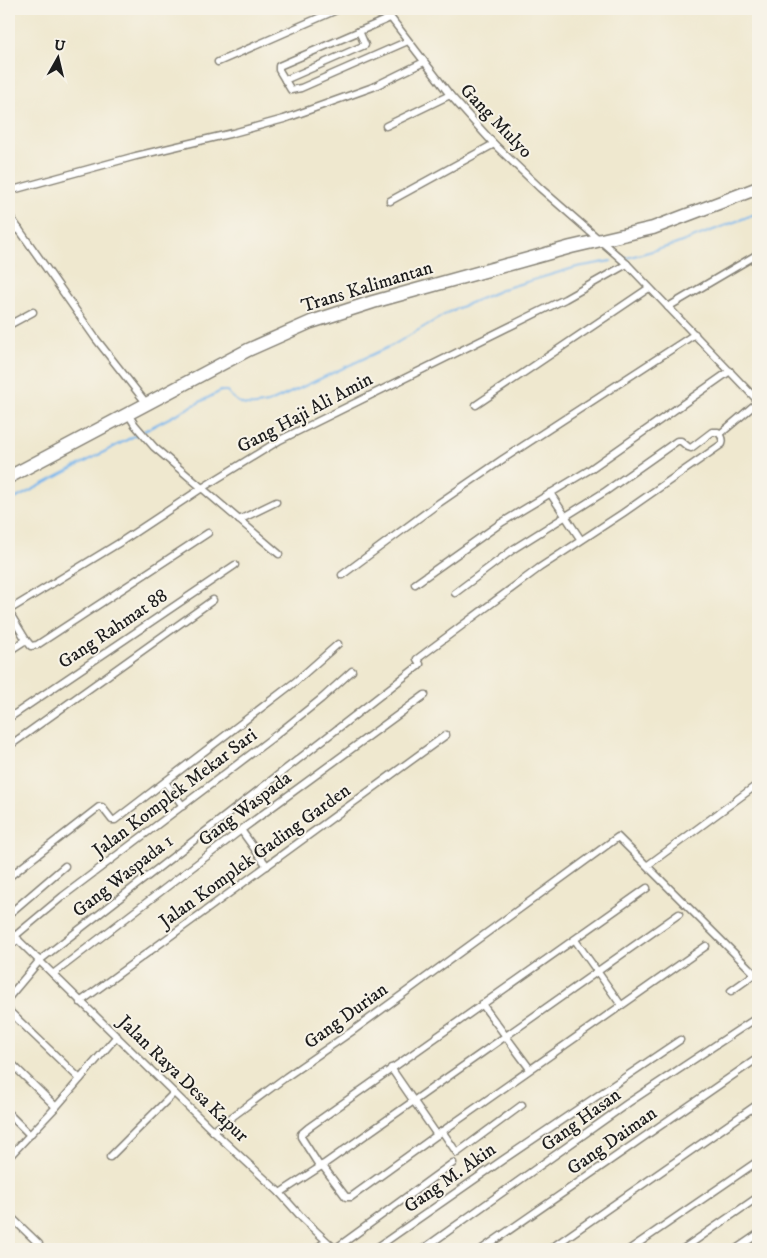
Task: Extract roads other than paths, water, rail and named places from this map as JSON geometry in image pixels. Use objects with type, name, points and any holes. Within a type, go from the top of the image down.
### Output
[{"type":"highway","name":"Trans Kalimantan","points":[[9,477],[248,350],[311,322],[372,302],[571,247],[653,228],[758,188]]},
{"type":"street","points":[[218,62],[339,9]]},
{"type":"street","name":"Gang Mulyo","points":[[384,9],[450,95],[494,144],[540,188],[626,263],[758,402]]},
{"type":"street","points":[[390,18],[278,68],[293,91],[408,42]]},
{"type":"street","points":[[285,80],[366,45],[360,31]]},
{"type":"street","points":[[9,191],[136,156],[284,119],[367,90],[424,62]]},
{"type":"street","points":[[386,126],[450,95]]},
{"type":"street","points":[[390,202],[494,144]]},
{"type":"street","points":[[9,215],[96,339],[147,404]]},
{"type":"street","points":[[9,232],[19,229]]},
{"type":"street","points":[[668,307],[758,254]]},
{"type":"street","name":"Gang Haji Ali Amin","points":[[9,611],[280,440],[565,299],[626,263]]},
{"type":"street","points":[[476,405],[649,288]]},
{"type":"street","points":[[9,325],[33,312]]},
{"type":"street","points":[[342,575],[439,503],[503,459],[695,334]]},
{"type":"street","points":[[415,584],[501,523],[589,470],[730,371]]},
{"type":"street","points":[[720,434],[758,402]]},
{"type":"street","points":[[128,414],[140,432],[154,447],[279,554]]},
{"type":"street","points":[[455,593],[515,548],[566,517],[678,441],[691,448],[712,432],[718,432],[723,439],[722,444],[581,540],[566,517],[550,494]]},
{"type":"street","points":[[239,520],[276,502]]},
{"type":"street","points":[[9,611],[26,640],[31,646],[37,645],[208,532]]},
{"type":"street","name":"Gang Waspada 1","points":[[9,997],[40,960],[417,667],[420,664],[417,659],[539,568],[581,540]]},
{"type":"street","name":"Gang Rahmat 88","points":[[9,718],[235,566]]},
{"type":"street","points":[[9,746],[213,600]]},
{"type":"street","points":[[9,651],[26,640]]},
{"type":"street","points":[[9,877],[99,807],[102,807],[112,820],[115,820],[295,682],[338,644]]},
{"type":"street","name":"Jalan Komplek Mekar Sari","points":[[9,947],[16,938],[64,896],[276,735],[352,671]]},
{"type":"street","name":"Gang Waspada","points":[[53,974],[241,830],[425,695]]},
{"type":"street","name":"Jalan Komplek Gading Garden","points":[[80,1002],[446,735]]},
{"type":"street","points":[[165,782],[183,806]]},
{"type":"street","points":[[731,991],[757,976],[648,865],[758,784]]},
{"type":"street","points":[[241,830],[267,866]]},
{"type":"street","name":"Gang Durian","points":[[213,1131],[618,837],[648,865]]},
{"type":"street","points":[[9,914],[64,866]]},
{"type":"street","points":[[647,888],[391,1068],[301,1134],[302,1139],[321,1166],[346,1197],[351,1197],[706,946]]},
{"type":"street","points":[[280,1193],[679,914]]},
{"type":"street","name":"Jalan Raya Desa Kapur","points":[[9,931],[213,1131],[280,1193],[335,1249]]},
{"type":"street","points":[[575,940],[621,1005]]},
{"type":"street","points":[[482,1004],[530,1069]]},
{"type":"street","points":[[9,1011],[80,1078]]},
{"type":"street","name":"Gang Hasan","points":[[424,1249],[628,1103],[758,1017]]},
{"type":"street","points":[[9,1157],[56,1107],[117,1036]]},
{"type":"street","name":"Gang M. Akin","points":[[375,1249],[680,1040]]},
{"type":"street","name":"Gang Daiman","points":[[482,1249],[758,1058]]},
{"type":"street","points":[[9,1061],[56,1107]]},
{"type":"street","points":[[391,1068],[413,1101],[457,1153],[522,1105]]},
{"type":"street","points":[[110,1157],[174,1093]]},
{"type":"street","points":[[550,1249],[758,1104]]},
{"type":"street","points":[[9,1114],[30,1135]]},
{"type":"street","points":[[630,1249],[758,1161]]},
{"type":"street","points":[[335,1249],[453,1163]]},
{"type":"street","points":[[683,1249],[758,1197]]},
{"type":"street","points":[[9,1215],[40,1248]]},
{"type":"street","points":[[736,1249],[758,1234]]},
{"type":"street","points":[[316,1249],[326,1240]]},
{"type":"waterway","points":[[623,259],[674,245],[758,213]]},
{"type":"waterway","points":[[144,431],[221,391],[227,391],[236,401],[245,405],[268,403],[393,345],[451,311],[506,288],[577,267],[611,261]]},
{"type":"waterway","points":[[9,502],[140,433]]}]
